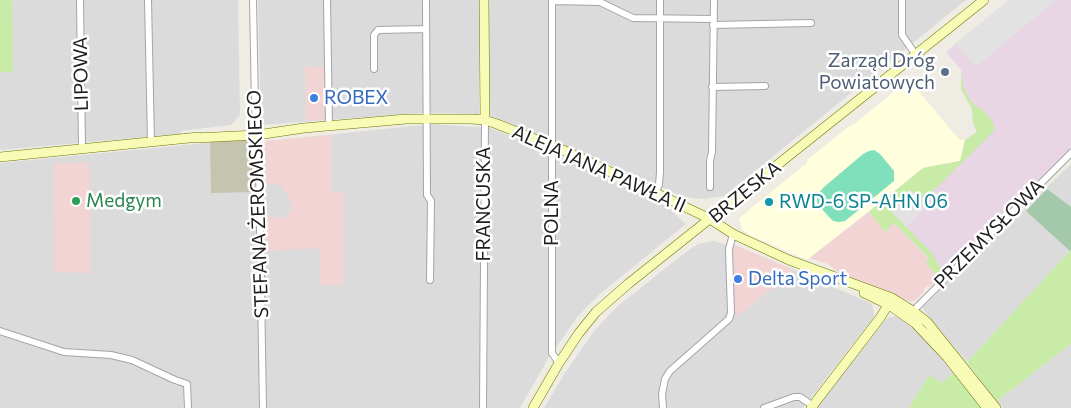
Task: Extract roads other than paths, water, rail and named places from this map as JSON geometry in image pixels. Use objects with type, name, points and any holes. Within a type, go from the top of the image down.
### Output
[{"type":"street","name":"LIPOWA","points":[[80,0],[82,149]]},
{"type":"street","points":[[148,0],[151,142]]},
{"type":"street","name":"STEFANA ŻEROMSKIEGO","points":[[253,0],[263,408]]},
{"type":"street","points":[[327,0],[329,126]]},
{"type":"street","points":[[426,0],[427,195],[431,201],[430,280]]},
{"type":"street","name":"FRANCUSKA","points":[[483,408],[484,0]]},
{"type":"street","points":[[655,193],[660,172],[660,0]]},
{"type":"street","points":[[710,187],[714,0]]},
{"type":"street","points":[[902,0],[902,35],[916,55]]},
{"type":"street","name":"BRZESKA","points":[[533,408],[559,363],[596,312],[628,284],[984,0]]},
{"type":"street","points":[[552,1],[600,2],[634,18],[713,22],[811,23]]},
{"type":"street","name":"POLNA","points":[[552,1],[552,353],[559,363]]},
{"type":"street","points":[[374,69],[374,35],[378,30],[426,29]]},
{"type":"street","points":[[712,87],[766,86]]},
{"type":"street","name":"ALEJA JANA PAWŁA II","points":[[0,157],[329,126],[427,119],[485,120],[552,146],[655,193],[710,219],[733,234],[789,260],[890,301],[921,328],[993,408]]},
{"type":"street","name":"PRZEMYSŁOWA","points":[[907,314],[1071,153]]},
{"type":"street","points":[[663,408],[662,394],[665,378],[670,371],[728,319],[731,313],[729,249],[733,234]]},
{"type":"street","points":[[764,408],[800,397],[812,407],[890,301]]},
{"type":"street","points":[[879,318],[894,313],[907,314]]},
{"type":"street","points":[[0,332],[64,352],[111,355],[132,360],[187,384],[188,408]]},
{"type":"place","name":"Zarząd Dróg Powiatowych","points":[[945,72]]},
{"type":"place","name":"ROBEX","points":[[314,98]]},
{"type":"place","name":"Medgym","points":[[76,201]]},
{"type":"place","name":"RWD-6 SP-AHN 06","points":[[769,202]]},
{"type":"place","name":"Delta Sport","points":[[738,279]]}]
